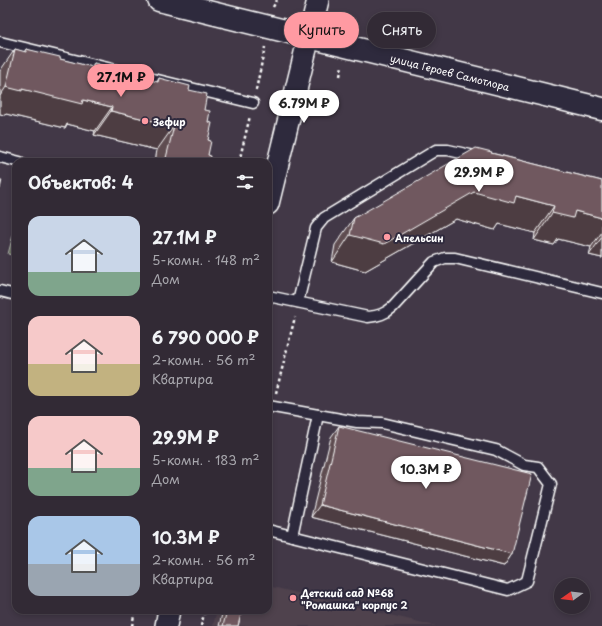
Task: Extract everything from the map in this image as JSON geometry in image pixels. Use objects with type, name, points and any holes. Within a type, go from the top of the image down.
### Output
[{"type":"main road","name":"улица Героев Самотлора","points":[[159,0],[284,31]]},
{"type":"main road","name":"улица Героев Самотлора","points":[[354,48],[602,109]]},
{"type":"street","points":[[315,12],[318,0]]},
{"type":"street","points":[[272,188],[306,48]]},
{"type":"street","points":[[166,626],[168,614]]},
{"type":"lane","points":[[0,42],[252,103]]},
{"type":"lane","points":[[298,302],[316,228],[324,218],[436,150],[448,150],[486,159]]},
{"type":"lane","points":[[0,157],[12,160]]},
{"type":"lane","points":[[272,297],[368,317],[379,316],[388,312],[434,262],[445,258],[455,258],[602,293]]},
{"type":"lane","points":[[0,291],[12,294]]},
{"type":"lane","points":[[272,407],[357,422],[382,423],[496,450],[524,465],[538,467],[551,484],[527,581],[508,590],[272,531]]},
{"type":"lane","points":[[292,536],[318,415]]},
{"type":"path","points":[[239,158],[274,6],[277,0]]},
{"type":"path","points":[[272,400],[298,302]]},
{"type":"path","points":[[132,626],[134,614]]},
{"type":"path","points":[[201,626],[204,614]]},
{"type":"shaded area","name":"Детский сад №68 \"Ромашка\" корпус 2","points":[[272,587],[436,626],[213,626],[216,614],[272,614]]},
{"type":"green space","points":[[12,239],[12,255],[8,254]]},
{"type":"building","points":[[15,49],[26,52],[26,49],[93,67],[94,63],[127,71],[126,74],[158,82],[159,78],[190,86],[189,90],[207,94],[204,110],[210,111],[208,122],[212,123],[208,140],[211,141],[208,155],[211,156],[211,158],[166,158],[174,126],[111,111],[112,107],[83,100],[82,104],[22,89],[22,91],[6,87]]},
{"type":"building","points":[[476,148],[602,181],[602,218],[575,211],[573,218],[552,213],[554,206],[516,196],[514,203],[474,192],[384,244],[350,235],[354,218]]},
{"type":"building","points":[[339,426],[532,474],[512,554],[320,505]]},
{"type":"building","points":[[226,614],[241,614],[238,626],[223,626]]},
{"type":"place","name":"Зефир","points":[[145,121]]},
{"type":"place","name":"Апельсин","points":[[387,237]]},
{"type":"place","name":"Детский сад №68 \"Ромашка\" корпус 2","points":[[293,598]]}]
